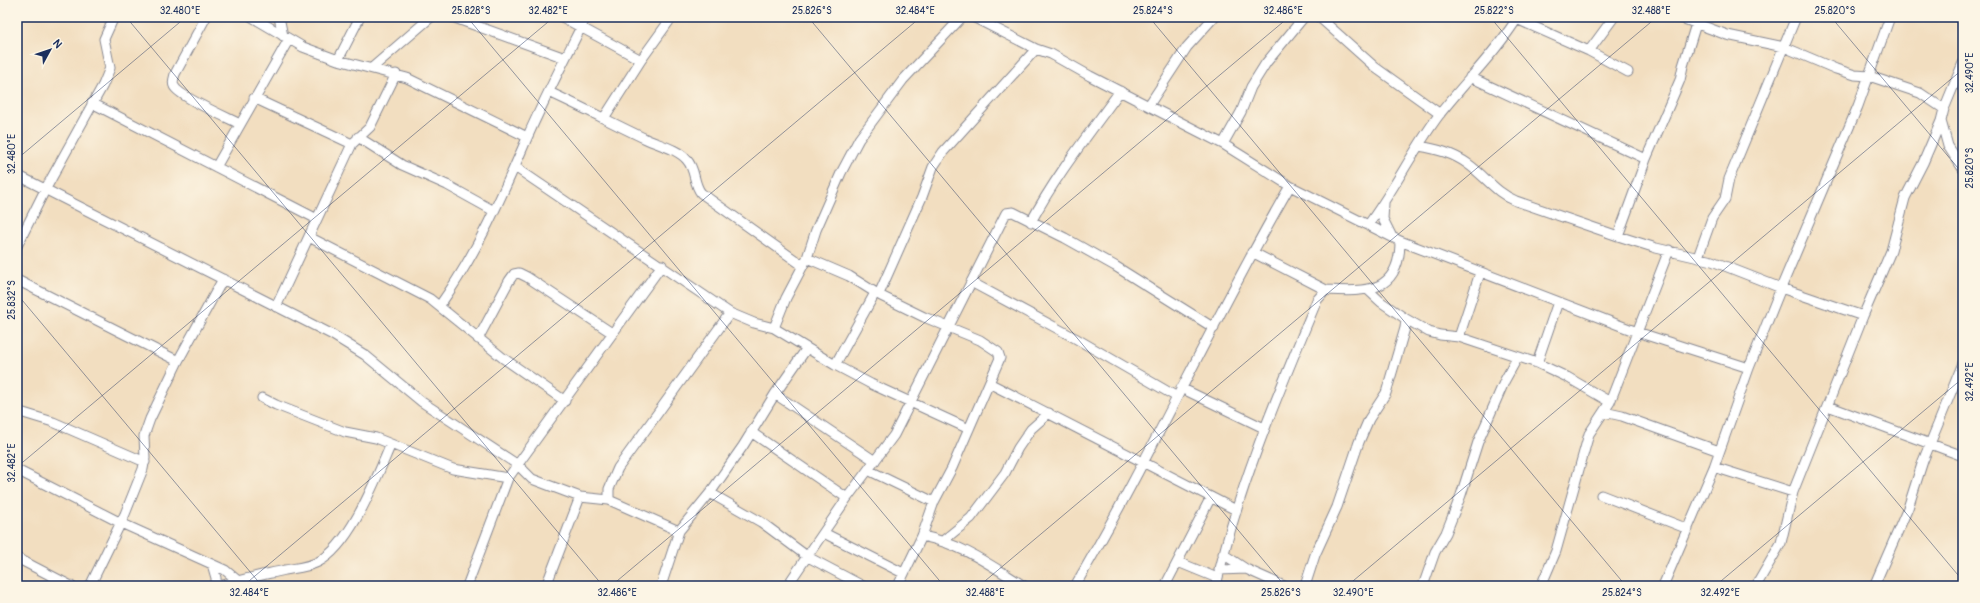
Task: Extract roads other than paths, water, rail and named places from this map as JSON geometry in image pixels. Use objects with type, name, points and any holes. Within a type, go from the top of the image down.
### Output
[{"type":"street","points":[[17,246],[110,68],[104,39],[114,17]]},
{"type":"street","points":[[206,17],[175,74],[174,87],[186,96],[240,124]]},
{"type":"street","points":[[252,17],[265,20],[286,38],[303,47],[338,60],[396,74],[461,103],[527,137]]},
{"type":"street","points":[[216,167],[286,38],[279,17]]},
{"type":"street","points":[[338,60],[360,17]]},
{"type":"street","points":[[372,68],[432,17]]},
{"type":"street","points":[[452,17],[565,58]]},
{"type":"street","points":[[562,17],[641,60]]},
{"type":"street","points":[[440,306],[484,234],[527,137],[586,17]]},
{"type":"street","points":[[604,118],[641,60],[672,17]]},
{"type":"street","points":[[774,328],[786,298],[805,261],[816,230],[841,172],[859,139],[903,80],[962,17]]},
{"type":"street","points":[[1148,105],[1187,47],[1214,17]]},
{"type":"street","points":[[1223,144],[1241,112],[1251,87],[1266,63],[1304,17]]},
{"type":"street","points":[[1320,17],[1376,68],[1440,114]]},
{"type":"street","points":[[1589,51],[1614,17]]},
{"type":"street","points":[[1679,17],[1727,35],[1784,47],[1836,69],[1855,75],[1869,76],[1920,92],[1944,109]]},
{"type":"street","points":[[1698,257],[1712,218],[1725,199],[1729,179],[1796,17]]},
{"type":"street","points":[[1663,586],[1714,466],[1749,368],[1869,76],[1890,17]]},
{"type":"street","points":[[979,18],[1036,49],[1051,54],[1090,76],[1223,144],[1290,186],[1396,239],[1480,273],[1637,332],[1749,368]]},
{"type":"street","points":[[1368,225],[1384,204],[1418,146],[1440,114],[1515,18],[1589,51],[1628,72]]},
{"type":"street","points":[[1618,236],[1646,159],[1680,80],[1682,66],[1696,24]]},
{"type":"street","points":[[835,365],[877,294],[922,198],[926,182],[943,152],[1036,49]]},
{"type":"street","points":[[1756,586],[1781,542],[1793,492],[1862,316],[1891,251],[1905,198],[1923,163],[1963,63]]},
{"type":"street","points":[[276,307],[352,144],[358,136],[370,127],[396,74]]},
{"type":"street","points":[[1470,77],[1646,159]]},
{"type":"street","points":[[1031,222],[1043,200],[1070,160],[1120,91]]},
{"type":"street","points":[[549,92],[676,152],[687,159],[690,164],[694,181],[701,193],[805,261],[849,276],[877,294],[924,317],[950,326],[980,340],[998,352],[1000,358],[952,468],[934,502],[922,536],[898,586]]},
{"type":"street","points":[[254,98],[352,144]]},
{"type":"street","points":[[92,103],[317,219]]},
{"type":"street","points":[[1941,121],[1948,146],[1963,169]]},
{"type":"street","points":[[358,136],[402,165],[447,185],[494,211]]},
{"type":"street","points":[[1418,146],[1450,153],[1467,163],[1503,196],[1618,236],[1698,257],[1862,316]]},
{"type":"street","points":[[515,167],[662,265],[730,313],[754,323],[774,328],[835,365],[911,403],[969,429]]},
{"type":"street","points":[[17,175],[331,334],[365,355],[422,402],[518,466],[523,473],[532,479],[580,497],[609,500],[679,531]]},
{"type":"street","points":[[1075,586],[1108,530],[1214,328],[1252,252],[1290,186]]},
{"type":"street","points":[[1252,252],[1326,290],[1367,289],[1382,285],[1392,275],[1400,256],[1396,239],[1383,218],[1384,204]]},
{"type":"street","points":[[787,586],[824,534],[847,498],[894,435],[1006,213],[1013,212],[1065,238],[1115,266],[1214,328]]},
{"type":"street","points":[[309,237],[440,306],[478,339],[564,401]]},
{"type":"street","points":[[1541,586],[1556,551],[1589,434],[1610,402],[1669,250]]},
{"type":"street","points":[[467,586],[508,478],[662,265]]},
{"type":"street","points":[[478,339],[509,281],[514,274],[519,273],[612,333]]},
{"type":"street","points":[[1459,337],[1480,273]]},
{"type":"street","points":[[90,586],[121,523],[145,462],[144,436],[150,419],[178,361],[223,279]]},
{"type":"street","points":[[17,280],[178,361]]},
{"type":"street","points":[[971,282],[1179,393],[1264,428]]},
{"type":"street","points":[[1311,282],[1317,300]]},
{"type":"street","points":[[1381,302],[1382,285]]},
{"type":"street","points":[[1367,289],[1381,302],[1429,332],[1459,337],[1537,363],[1567,377],[1610,402]]},
{"type":"street","points":[[1218,578],[1223,554],[1236,510],[1254,463],[1264,428],[1317,300],[1326,290]]},
{"type":"street","points":[[1537,363],[1558,302]]},
{"type":"street","points":[[609,500],[609,489],[618,468],[730,313]]},
{"type":"street","points":[[1305,586],[1315,555],[1337,506],[1359,442],[1369,419],[1379,405],[1388,387],[1406,328],[1406,319]]},
{"type":"street","points":[[660,586],[679,531],[710,493],[807,348]]},
{"type":"street","points":[[1422,586],[1435,552],[1446,533],[1461,495],[1478,442],[1516,356]]},
{"type":"street","points":[[1874,586],[1908,508],[1930,444],[1963,363]]},
{"type":"street","points":[[989,383],[1050,413],[1142,463],[1211,496],[1236,510]]},
{"type":"street","points":[[775,394],[875,461]]},
{"type":"street","points":[[262,398],[345,432],[376,438],[454,469],[508,478]]},
{"type":"street","points":[[1828,406],[1963,456]]},
{"type":"street","points":[[17,411],[67,428],[145,462]]},
{"type":"street","points":[[1604,412],[1622,416],[1719,451]]},
{"type":"street","points":[[944,540],[971,518],[1005,473],[1018,448],[1031,429],[1050,413]]},
{"type":"street","points":[[752,432],[847,498]]},
{"type":"street","points":[[220,586],[237,580],[318,562],[331,554],[337,548],[356,518],[372,487],[390,444]]},
{"type":"street","points":[[1714,466],[1793,492]]},
{"type":"street","points":[[17,470],[121,523],[212,564],[231,574],[237,580]]},
{"type":"street","points":[[868,470],[934,502]]},
{"type":"street","points":[[710,493],[761,522],[808,557],[863,586]]},
{"type":"street","points":[[1165,586],[1211,496]]},
{"type":"street","points":[[1601,496],[1688,529]]},
{"type":"street","points":[[546,586],[580,497]]},
{"type":"street","points":[[824,534],[904,573]]},
{"type":"street","points":[[922,536],[944,540],[966,549],[1024,586]]},
{"type":"street","points":[[1223,554],[1246,568],[1284,586]]},
{"type":"street","points":[[17,558],[71,586]]},
{"type":"street","points":[[1178,562],[1218,578],[1246,568]]},
{"type":"street","points":[[212,564],[216,578],[216,586]]}]
